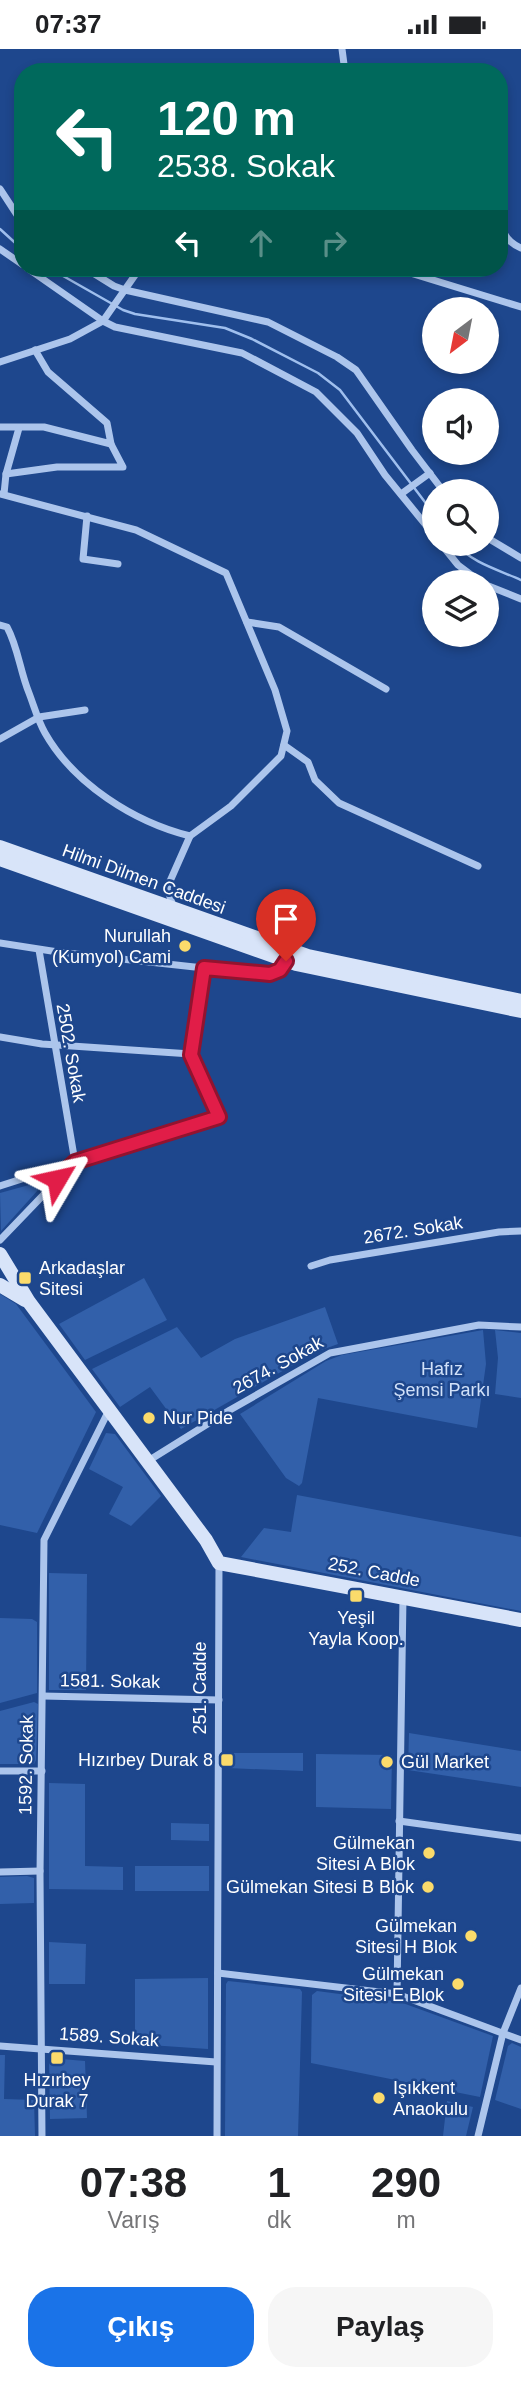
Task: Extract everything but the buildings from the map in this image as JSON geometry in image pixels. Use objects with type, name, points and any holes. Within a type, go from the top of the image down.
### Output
[{"type":"street","points":[[0,189],[14,210]]},
{"type":"street","points":[[41,277],[103,321],[131,331],[242,353],[316,392],[357,433],[422,520]]},
{"type":"street","points":[[100,277],[125,290],[268,322],[337,357],[356,370],[432,479]]},
{"type":"street","points":[[0,362],[70,339],[103,321],[133,277]]},
{"type":"street","points":[[423,277],[521,307]]},
{"type":"street","points":[[6,474],[57,467],[123,467],[111,444],[107,423],[48,372],[35,350]]},
{"type":"street","points":[[0,427],[44,427],[111,444]]},
{"type":"street","points":[[19,428],[2,494],[136,530],[226,573],[275,690],[287,731],[281,756],[232,806],[190,836],[167,888],[174,910]]},
{"type":"street","points":[[401,494],[428,474]]},
{"type":"street","points":[[87,516],[83,559],[118,564]]},
{"type":"street","points":[[499,545],[521,558]]},
{"type":"street","points":[[451,556],[465,570]]},
{"type":"street","points":[[499,590],[521,599]]},
{"type":"street","points":[[247,622],[279,627],[386,689]]},
{"type":"street","points":[[0,625],[7,627],[12,636],[27,689],[44,732],[72,770],[108,797],[153,824],[190,836]]},
{"type":"street","points":[[0,739],[38,717],[85,710]]},
{"type":"street","points":[[284,745],[308,762],[315,780],[339,803],[478,866]]},
{"type":"street","name":"Hilmi Dilmen Caddesi","points":[[0,847],[174,910],[336,974],[521,1011]]},
{"type":"street","name":"Hilmi Dilmen Caddesi","points":[[0,859],[288,956],[521,1001]]},
{"type":"street","points":[[0,943],[39,950],[270,974],[280,970],[288,956]]},
{"type":"street","name":"2502. Sokak","points":[[39,950],[53,1045],[75,1162]]},
{"type":"street","points":[[0,1186],[219,1117],[191,1055],[204,968]]},
{"type":"street","points":[[0,1037],[53,1045],[191,1055]]},
{"type":"street","points":[[0,1240],[75,1162]]},
{"type":"street","name":"2672. Sokak","points":[[312,1266],[356,1255],[499,1232],[521,1231]]},
{"type":"street","points":[[0,1254],[29,1302],[206,1540],[219,1563]]},
{"type":"street","points":[[0,1285],[29,1302]]},
{"type":"street","name":"2674. Sokak","points":[[148,1461],[330,1353],[479,1325],[521,1327]]},
{"type":"street","name":"1592. Sokak","points":[[42,2136],[40,1871],[44,1540],[109,1410]]},
{"type":"street","name":"252. Cadde","points":[[219,1563],[521,1620]]},
{"type":"street","name":"251. Cadde","points":[[217,2136],[219,1563]]},
{"type":"street","points":[[397,1994],[403,1597]]},
{"type":"street","name":"1581. Sokak","points":[[43,1696],[219,1700]]},
{"type":"street","points":[[0,1771],[42,1771]]},
{"type":"street","points":[[399,1821],[521,1837]]},
{"type":"street","points":[[0,1872],[40,1871]]},
{"type":"street","points":[[218,1973],[397,1994],[521,2040]]},
{"type":"street","points":[[478,2136],[503,2033],[521,1988]]},
{"type":"street","name":"1589. Sokak","points":[[0,2046],[216,2062]]},
{"type":"green space","points":[[47,1180],[1,1231],[0,1193]]},
{"type":"green space","points":[[144,1278],[167,1320],[85,1360],[59,1324]]},
{"type":"green space","points":[[0,1294],[16,1304],[96,1412],[37,1533],[0,1525]]},
{"type":"green space","points":[[325,1307],[338,1344],[316,1352],[181,1429],[150,1387],[120,1407],[92,1369],[177,1327],[201,1358],[235,1339]]},
{"type":"green space","name":"Hafız Şemsi Parkı","points":[[483,1330],[486,1364],[477,1428],[318,1398],[302,1483],[299,1486],[286,1478],[240,1414],[326,1361],[342,1355]]},
{"type":"green space","points":[[495,1330],[521,1333],[521,1398],[495,1394],[498,1358]]},
{"type":"green space","points":[[106,1433],[115,1434],[161,1496],[131,1526],[109,1514],[123,1487],[89,1469]]},
{"type":"green space","points":[[297,1495],[521,1537],[521,1611],[241,1557],[264,1528],[291,1532]]},
{"type":"green space","points":[[49,1573],[87,1574],[86,1690],[49,1690]]},
{"type":"green space","points":[[0,1618],[32,1619],[37,1622],[37,1693],[0,1703]]},
{"type":"green space","points":[[34,1702],[38,1704],[34,1764],[0,1764],[0,1711]]},
{"type":"green space","points":[[409,1733],[521,1751],[521,1787],[408,1770]]},
{"type":"green space","points":[[227,1753],[303,1753],[303,1771],[227,1768]]},
{"type":"green space","points":[[316,1754],[392,1755],[391,1809],[316,1807]]},
{"type":"green space","points":[[49,1783],[85,1784],[85,1866],[123,1867],[123,1890],[49,1889]]},
{"type":"green space","points":[[171,1823],[209,1824],[209,1841],[171,1840]]},
{"type":"green space","points":[[135,1866],[209,1866],[209,1891],[135,1891]]},
{"type":"green space","points":[[0,1877],[34,1878],[34,1903],[0,1904]]},
{"type":"green space","points":[[49,1942],[86,1944],[85,1984],[49,1984]]},
{"type":"green space","points":[[208,1978],[208,2049],[135,2044],[135,1979]]},
{"type":"green space","points":[[228,1981],[300,1989],[302,1992],[298,2136],[225,2136]]},
{"type":"green space","points":[[317,1991],[400,2002],[493,2036],[480,2097],[311,2063],[312,1995]]},
{"type":"green space","points":[[512,2043],[521,2047],[521,2109],[495,2100],[508,2046]]},
{"type":"green space","points":[[0,2055],[5,2055],[4,2099],[34,2100],[35,2136],[0,2136]]},
{"type":"green space","points":[[49,2058],[85,2061],[87,2118],[50,2119]]},
{"type":"green space","points":[[447,2101],[473,2107],[466,2136],[443,2136]]},
{"type":"waterway","points":[[0,229],[14,242]]},
{"type":"waterway","points":[[65,277],[123,310],[225,328],[318,373],[340,390],[422,498]]},
{"type":"waterway","points":[[470,556],[521,580]]},
{"type":"place","name":"Nurullah (Kumyol) Cami","points":[[185,946]]},
{"type":"place","name":"Arkadaşlar Sitesi","points":[[25,1278]]},
{"type":"place","name":"Nur Pide","points":[[149,1418]]},
{"type":"place","name":"Yeşil Yayla Koop.","points":[[356,1596]]},
{"type":"place","name":"Hızırbey Durak 8","points":[[227,1760]]},
{"type":"place","name":"Gül Market","points":[[387,1762]]},
{"type":"place","name":"Gülmekan Sitesi A Blok","points":[[429,1853]]},
{"type":"place","name":"Gülmekan Sitesi B Blok","points":[[428,1887]]},
{"type":"place","name":"Gülmekan Sitesi H Blok","points":[[471,1936]]},
{"type":"place","name":"Gülmekan Sitesi E Blok","points":[[458,1984]]},
{"type":"place","name":"Hızırbey Durak 7","points":[[57,2058]]},
{"type":"place","name":"Işıkkent Anaokulu","points":[[379,2098]]},
{"type":"route","points":[[57,1179],[75,1162],[219,1117],[191,1055],[204,968],[270,974],[280,970],[286,961]]}]
